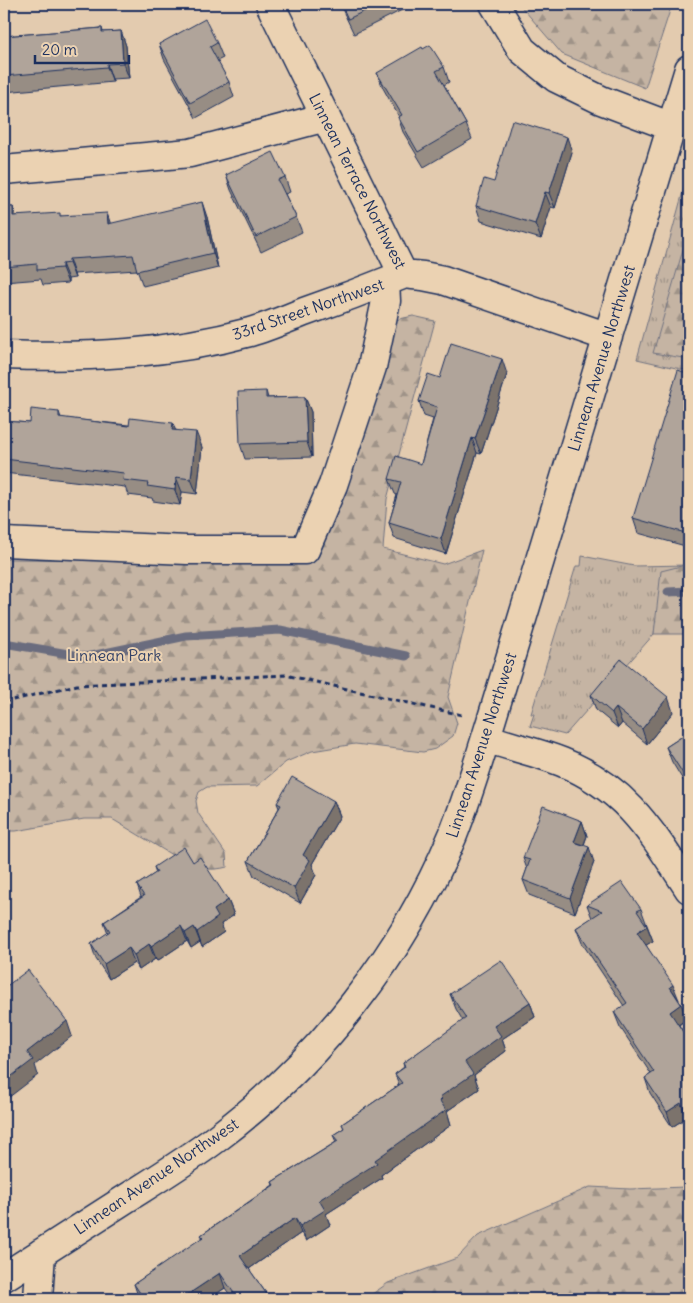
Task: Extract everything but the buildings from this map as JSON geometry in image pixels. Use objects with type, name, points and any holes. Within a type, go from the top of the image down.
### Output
[{"type":"street","name":"Linnean Terrace Northwest","points":[[270,4],[326,117],[394,278],[423,276],[443,280],[608,337]]},
{"type":"street","points":[[494,4],[522,50],[556,78],[601,100],[672,127]]},
{"type":"street","name":"Linnean Avenue Northwest","points":[[4,1277],[187,1160],[218,1138],[275,1090],[347,1012],[380,968],[427,890],[453,834],[486,738],[689,69]]},
{"type":"street","points":[[4,170],[190,153],[326,117]]},
{"type":"street","points":[[4,542],[187,550],[305,550],[333,485],[372,366],[386,301],[394,278]]},
{"type":"street","name":"33rd Street Northwest","points":[[4,355],[49,357],[100,356],[151,351],[201,343],[252,331],[394,278]]},
{"type":"street","points":[[486,738],[562,762],[606,786],[630,806],[641,819],[689,889]]},
{"type":"street","points":[[38,1299],[41,1253]]},
{"type":"path","points":[[4,702],[77,685],[285,675],[469,716]]},
{"type":"green space","points":[[519,4],[672,4],[645,88],[562,54]]},
{"type":"green space","points":[[689,170],[689,371],[637,359]]},
{"type":"green space","points":[[689,229],[689,359],[653,353]]},
{"type":"green space","name":"Linnean Park","points":[[413,316],[435,321],[387,499],[383,549],[443,564],[482,550],[448,697],[457,723],[453,736],[435,749],[423,752],[355,744],[312,751],[286,762],[257,786],[207,787],[199,792],[196,801],[198,813],[226,854],[227,867],[207,869],[187,864],[112,819],[84,819],[16,831],[4,831],[4,559],[308,561],[395,320]]},
{"type":"green space","points":[[582,556],[634,566],[689,565],[655,626],[654,634],[565,735],[530,726],[534,714],[531,714],[576,566],[581,566]]},
{"type":"green space","points":[[689,564],[689,634],[654,634],[661,571]]},
{"type":"green space","points":[[689,1185],[689,1299],[365,1299],[388,1283],[457,1258],[478,1236],[590,1187],[630,1189],[686,1187]]},
{"type":"waterway","points":[[668,592],[689,591]]},
{"type":"waterway","points":[[4,643],[86,657],[186,636],[280,630],[406,656]]}]
